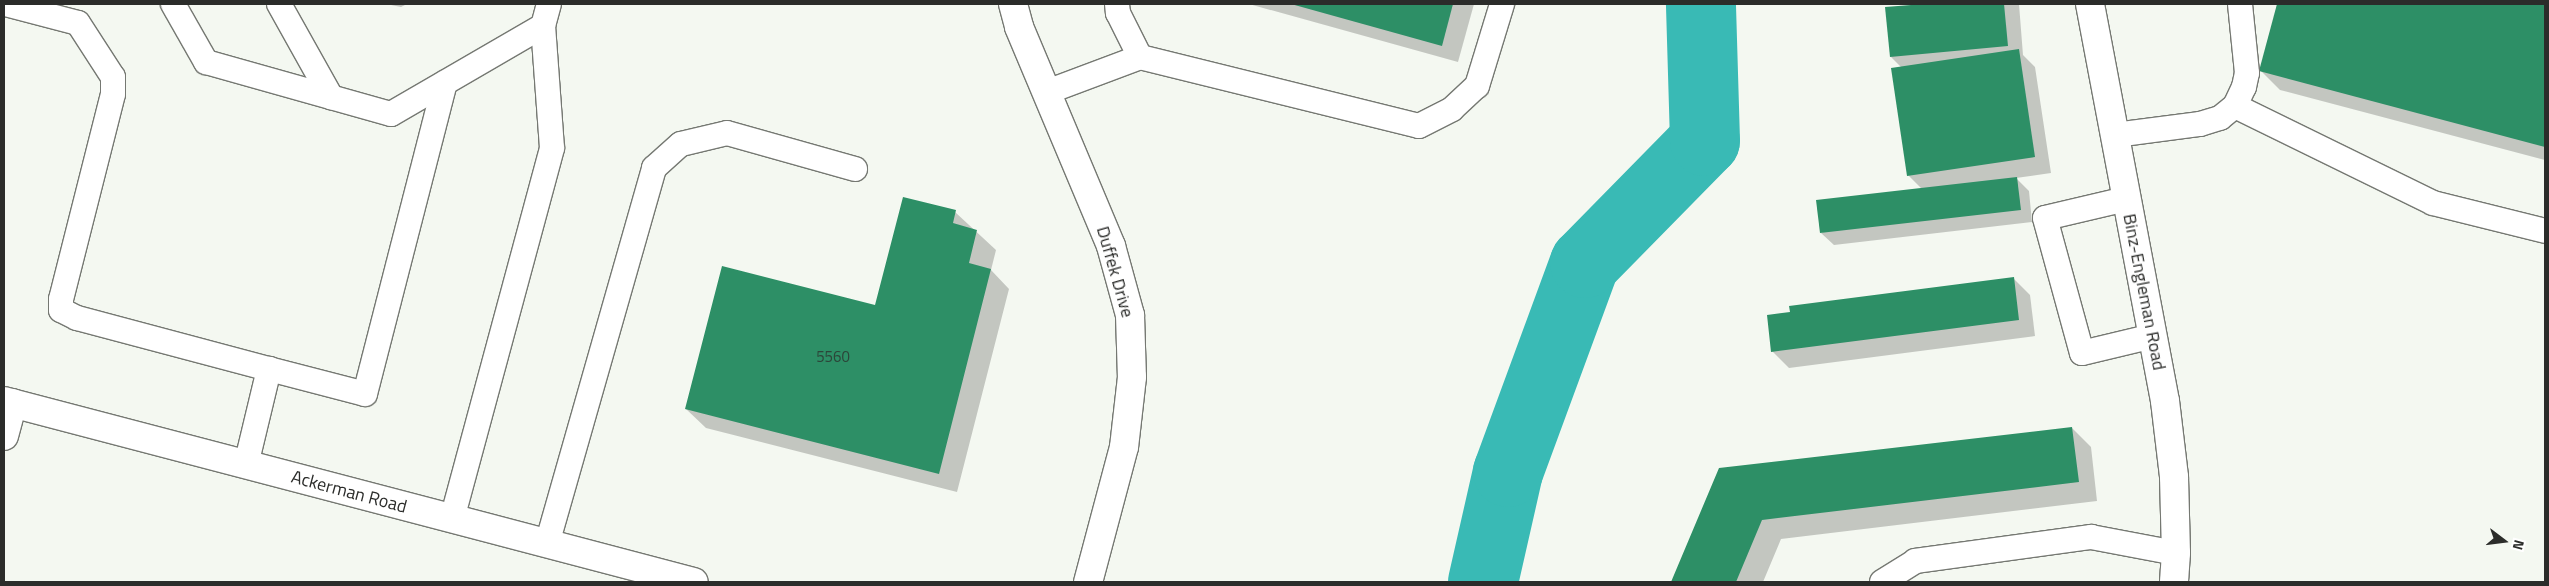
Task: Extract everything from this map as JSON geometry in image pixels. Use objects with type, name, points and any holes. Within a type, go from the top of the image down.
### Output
[{"type":"street","name":"Duffek Drive","points":[[1013,4],[1019,27],[1111,246],[1130,315],[1132,377],[1124,447],[1088,582]]},
{"type":"street","name":"Binz-Engleman Road","points":[[2090,4],[2165,401],[2174,477],[2176,553],[2174,582]]},
{"type":"street","name":"Ackerman Road","points":[[8,402],[694,582]]},
{"type":"street","points":[[4,436],[8,402]]},
{"type":"lane","points":[[5,4],[78,23],[113,77],[113,94],[61,299],[61,310],[77,318],[365,394],[444,83]]},
{"type":"lane","points":[[173,4],[206,62],[391,114],[543,26]]},
{"type":"lane","points":[[279,4],[330,97]]},
{"type":"lane","points":[[452,519],[552,148],[543,26],[549,4]]},
{"type":"lane","points":[[1117,4],[1118,13],[1140,57]]},
{"type":"lane","points":[[1047,92],[1140,57],[1419,126],[1452,109],[1477,86],[1502,4]]},
{"type":"lane","points":[[2115,135],[2200,124],[2220,118],[2235,106],[2244,88],[2247,73],[2240,4]]},
{"type":"lane","points":[[2235,106],[2433,203],[2545,231]]},
{"type":"lane","points":[[548,544],[654,168],[681,144],[727,133],[855,169]]},
{"type":"lane","points":[[2126,199],[2045,218],[2082,353],[2153,336]]},
{"type":"lane","points":[[246,465],[269,369]]},
{"type":"lane","points":[[1882,582],[1914,561],[2091,537],[2176,553]]},
{"type":"building","points":[[1291,4],[1453,4],[1442,46]]},
{"type":"building","points":[[1924,4],[2004,4],[2008,46],[1890,57],[1885,7]]},
{"type":"building","points":[[2277,4],[2545,4],[2545,147],[2259,71]]},
{"type":"building","points":[[2019,49],[2035,157],[1907,176],[1891,68]]},
{"type":"building","points":[[2017,177],[2021,210],[1820,233],[1816,200]]},
{"type":"building","points":[[903,197],[956,210],[953,223],[977,230],[969,263],[991,269],[939,474],[685,409],[722,266],[875,305]]},
{"type":"building","points":[[2014,277],[2019,320],[1771,352],[1767,315],[1790,312],[1789,306]]},
{"type":"building","points":[[2072,427],[2079,482],[1762,520],[1736,582],[1671,582],[1719,468]]},
{"type":"waterway","points":[[1483,582],[1508,472],[1585,263],[1705,141],[1701,4]]}]
